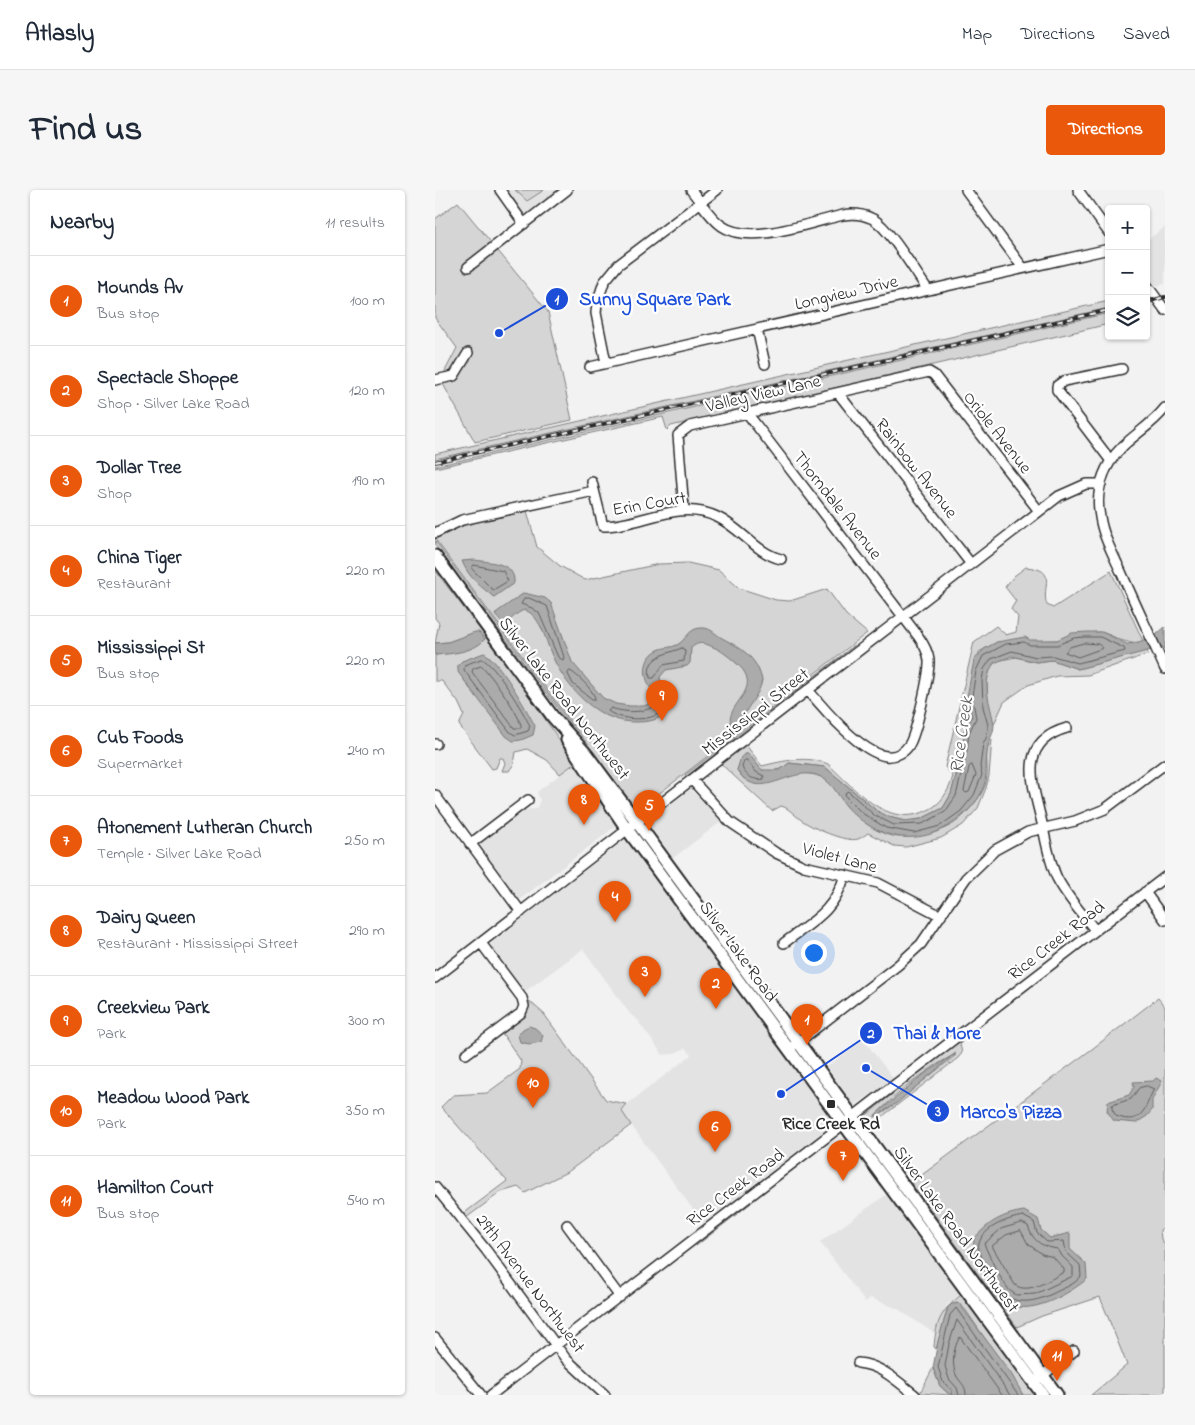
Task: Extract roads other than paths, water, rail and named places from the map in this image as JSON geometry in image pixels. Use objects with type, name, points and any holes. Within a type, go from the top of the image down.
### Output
[{"type":"main road","name":"Silver Lake Road Northwest","points":[[435,556],[553,717]]},
{"type":"main road","name":"Silver Lake Road","points":[[553,717],[579,761],[632,825],[1038,1379],[1043,1395]]},
{"type":"main road","points":[[1038,1379],[1057,1395]]},
{"type":"street","points":[[500,190],[524,224]]},
{"type":"street","points":[[467,267],[567,190]]},
{"type":"street","points":[[691,190],[721,225],[737,233],[763,233],[843,214],[868,216],[881,225],[928,290]]},
{"type":"street","points":[[607,363],[596,313],[597,303],[604,282],[618,265],[717,190]]},
{"type":"street","points":[[966,190],[1023,268]]},
{"type":"street","points":[[1080,191],[1105,227]]},
{"type":"street","name":"Longview Drive","points":[[590,367],[1105,250]]},
{"type":"street","points":[[1150,289],[1165,310]]},
{"type":"street","points":[[757,329],[765,364]]},
{"type":"street","points":[[435,380],[454,376],[468,353]]},
{"type":"street","points":[[1111,461],[1057,393],[1053,385],[1122,369]]},
{"type":"street","name":"Valley View Lane","points":[[684,510],[678,436],[690,426],[931,372]]},
{"type":"street","name":"Oriole Avenue","points":[[931,372],[1039,511]]},
{"type":"street","name":"Rainbow Avenue","points":[[838,393],[971,564]]},
{"type":"street","points":[[1165,408],[1121,448],[1111,461],[1101,484],[1099,502],[1103,530],[1165,669]]},
{"type":"street","name":"Thorndale Avenue","points":[[747,413],[923,643],[929,669],[912,738],[902,752],[887,756],[877,752],[837,724],[808,690]]},
{"type":"street","name":"Mississippi Street","points":[[435,978],[1039,511],[1073,488],[1086,484],[1101,484]]},
{"type":"street","name":"Erin Court","points":[[435,533],[462,520],[593,487],[603,526],[684,510],[716,516],[734,527],[769,556],[781,559]]},
{"type":"street","points":[[1067,728],[1043,740],[1032,760],[1032,781],[1056,876],[1095,930]]},
{"type":"street","points":[[794,1045],[904,960],[921,944],[965,878],[983,860],[1016,836],[1105,809],[1165,764]]},
{"type":"street","name":"Violet Lane","points":[[692,780],[730,822],[759,843],[804,866],[877,883],[941,916]]},
{"type":"street","points":[[435,795],[521,912]]},
{"type":"street","points":[[471,844],[528,800]]},
{"type":"street","points":[[783,942],[830,906],[840,891],[845,875]]},
{"type":"street","name":"Rice Creek Road","points":[[491,1395],[1165,877]]},
{"type":"street","points":[[1145,892],[1165,920]]},
{"type":"street","points":[[466,1054],[521,1013],[524,1006],[522,998],[481,943]]},
{"type":"street","name":"29th Avenue Northwest","points":[[435,1187],[480,1242],[556,1346],[576,1370],[605,1395]]},
{"type":"street","points":[[567,1226],[619,1296]]},
{"type":"street","points":[[435,1338],[481,1395]]},
{"type":"street","points":[[1038,1379],[1074,1351]]},
{"type":"street","points":[[858,1363],[871,1364],[882,1370],[915,1395]]},
{"type":"water","points":[[474,560],[500,564],[506,567],[511,571],[514,583],[494,597],[471,577],[462,561]]},
{"type":"water","points":[[524,593],[545,598],[551,603],[572,662],[603,698],[616,704],[644,706],[653,702],[656,695],[646,678],[645,672],[646,665],[652,654],[660,649],[677,645],[693,630],[704,628],[712,631],[747,654],[760,672],[761,686],[745,714],[742,726],[733,730],[730,721],[732,712],[746,689],[747,681],[744,672],[722,651],[702,643],[691,648],[690,663],[687,666],[666,670],[660,677],[661,684],[674,688],[677,696],[666,713],[650,721],[636,722],[622,721],[597,711],[576,693],[567,682],[553,658],[543,631],[531,613],[525,610],[522,611],[505,623],[502,623],[495,615]]},
{"type":"water","points":[[1165,627],[1165,651],[1163,647],[1078,669],[1052,660],[1036,662],[1012,656],[994,663],[987,686],[994,728],[988,746],[984,787],[977,800],[963,815],[947,827],[931,834],[913,837],[896,836],[879,831],[863,821],[847,807],[830,784],[822,777],[816,775],[805,774],[764,784],[755,784],[746,780],[737,770],[741,757],[748,753],[762,770],[780,770],[789,763],[825,767],[877,811],[889,817],[905,821],[921,819],[943,808],[951,794],[963,749],[964,731],[972,717],[967,697],[974,660],[984,649],[997,642],[1025,637],[1030,640],[1057,640],[1072,633],[1087,632],[1102,632],[1127,644],[1137,643],[1157,634]]},
{"type":"water","points":[[479,632],[485,639],[475,647],[462,652],[435,655],[435,643],[448,642]]},
{"type":"water","points":[[484,653],[490,657],[505,675],[519,698],[535,726],[533,735],[513,741],[506,736],[458,672],[458,665],[462,661]]},
{"type":"water","points":[[529,1026],[535,1028],[543,1035],[541,1042],[529,1044],[520,1042],[518,1035]]},
{"type":"water","points":[[956,1053],[897,1103],[875,1117],[875,1115],[923,1075]]},
{"type":"water","points":[[1156,1078],[1162,1081],[1152,1100],[1152,1110],[1147,1116],[1136,1123],[1114,1121],[1107,1111],[1108,1102],[1129,1095],[1134,1087],[1133,1082],[1153,1081]]},
{"type":"water","points":[[1024,1211],[1038,1219],[1041,1230],[1050,1238],[1070,1233],[1070,1249],[1086,1264],[1087,1279],[1062,1296],[1032,1307],[1013,1306],[1004,1301],[991,1284],[979,1262],[974,1244],[974,1239],[990,1223],[1009,1214]]},
{"type":"water","points":[[959,1303],[1012,1375],[1023,1395],[950,1395],[940,1386],[933,1368],[938,1341],[948,1307]]},
{"type":"railway","points":[[1150,301],[1165,297]]},
{"type":"railway","points":[[435,462],[1105,311]]},
{"type":"place","name":"Sunny Square Park","points":[[499,333]]},
{"type":"place","name":"Creekview Park","points":[[662,721]]},
{"type":"place","name":"Dairy Queen","points":[[584,825]]},
{"type":"place","name":"Mississippi St","points":[[649,831]]},
{"type":"place","name":"China Tiger","points":[[615,922]]},
{"type":"place","name":"Dollar Tree","points":[[645,997]]},
{"type":"place","name":"Spectacle Shoppe","points":[[716,1009]]},
{"type":"place","name":"Mounds Av","points":[[807,1045]]},
{"type":"place","name":"Marco's Pizza","points":[[866,1068]]},
{"type":"place","name":"Thai & More","points":[[781,1094]]},
{"type":"place","name":"Rice Creek Rd","points":[[831,1104]]},
{"type":"place","name":"Meadow Wood Park","points":[[533,1108]]},
{"type":"place","name":"Cub Foods","points":[[715,1152]]},
{"type":"place","name":"Atonement Lutheran Church","points":[[843,1181]]},
{"type":"place","name":"Hamilton Court","points":[[1057,1381]]},
{"type":"water label","name":"Rice Creek","points":[[960,735]]}]
